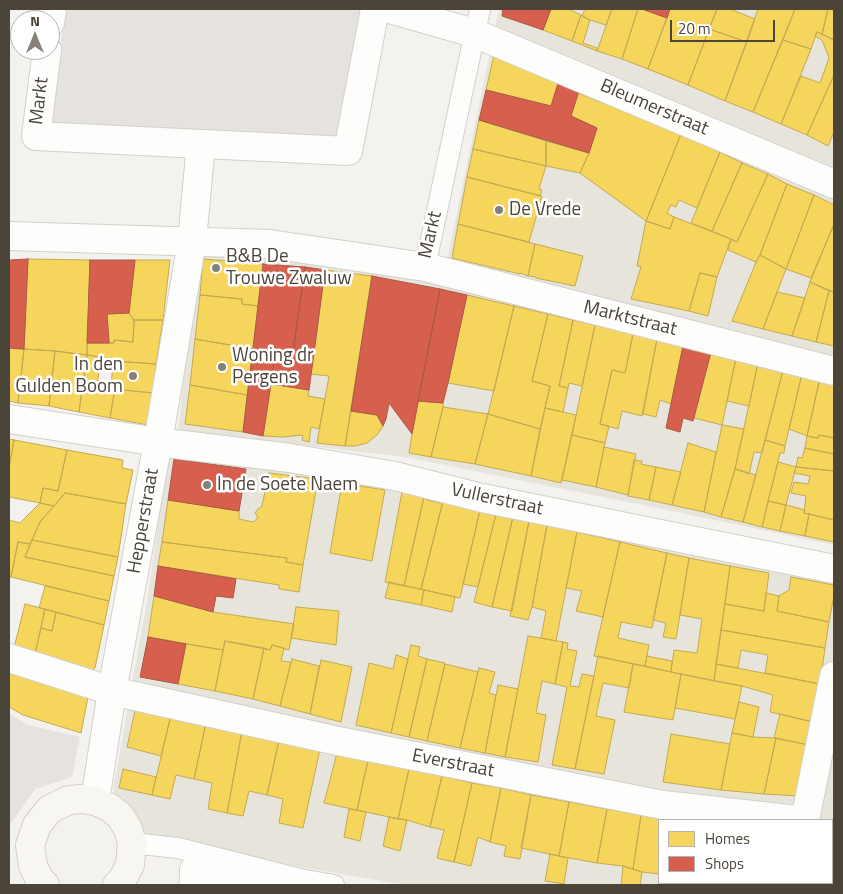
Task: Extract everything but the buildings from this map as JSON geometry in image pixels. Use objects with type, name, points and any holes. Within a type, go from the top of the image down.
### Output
[{"type":"street","name":"Markt","points":[[46,60],[36,136],[348,150],[375,9]]},
{"type":"street","points":[[390,9],[477,21]]},
{"type":"street","name":"Bleumerstraat","points":[[477,21],[834,184]]},
{"type":"street","points":[[192,241],[201,144]]},
{"type":"street","name":"Markt","points":[[9,236],[270,244],[425,267]]},
{"type":"street","name":"Hepperstraat","points":[[95,800],[112,691],[158,442],[192,241]]},
{"type":"street","name":"Marktstraat","points":[[425,267],[834,371]]},
{"type":"street","name":"Vullerstraat","points":[[9,419],[158,442],[290,458],[395,476],[482,498],[834,569]]},
{"type":"street","name":"Everstraat","points":[[9,658],[112,691],[338,741],[663,805],[788,819]]},
{"type":"street","points":[[805,819],[834,676]]},
{"type":"street","points":[[45,885],[33,866],[30,845],[37,825],[50,809],[69,800],[82,799],[95,800],[109,807],[120,816],[128,829],[132,843],[130,865],[117,885]]},
{"type":"street","points":[[192,885],[194,870],[270,885]]},
{"type":"lane","name":"Markt","points":[[425,267],[477,21]]},
{"type":"lane","points":[[132,843],[178,848],[300,879],[334,885]]},
{"type":"shaded area","points":[[66,9],[362,9],[337,137],[47,122],[57,60],[60,60],[60,45]]},
{"type":"shaded area","points":[[499,9],[834,9],[834,545],[405,457],[178,431],[198,255],[305,261],[442,285]]},
{"type":"shaded area","points":[[175,451],[410,490],[659,548],[834,581],[834,885],[404,885],[152,841],[113,790],[147,601],[168,455]]},
{"type":"shaded area","points":[[9,713],[28,725],[80,737],[72,777],[35,789],[10,825],[10,885],[9,885]]},
{"type":"place","name":"De Vrede","points":[[499,210]]},
{"type":"place","name":"B&B De Trouwe Zwaluw","points":[[216,268]]},
{"type":"place","name":"Woning dr Pergens","points":[[222,367]]},
{"type":"place","name":"In den Gulden Boom","points":[[133,376]]},
{"type":"place","name":"In de Soete Naem","points":[[207,485]]}]
